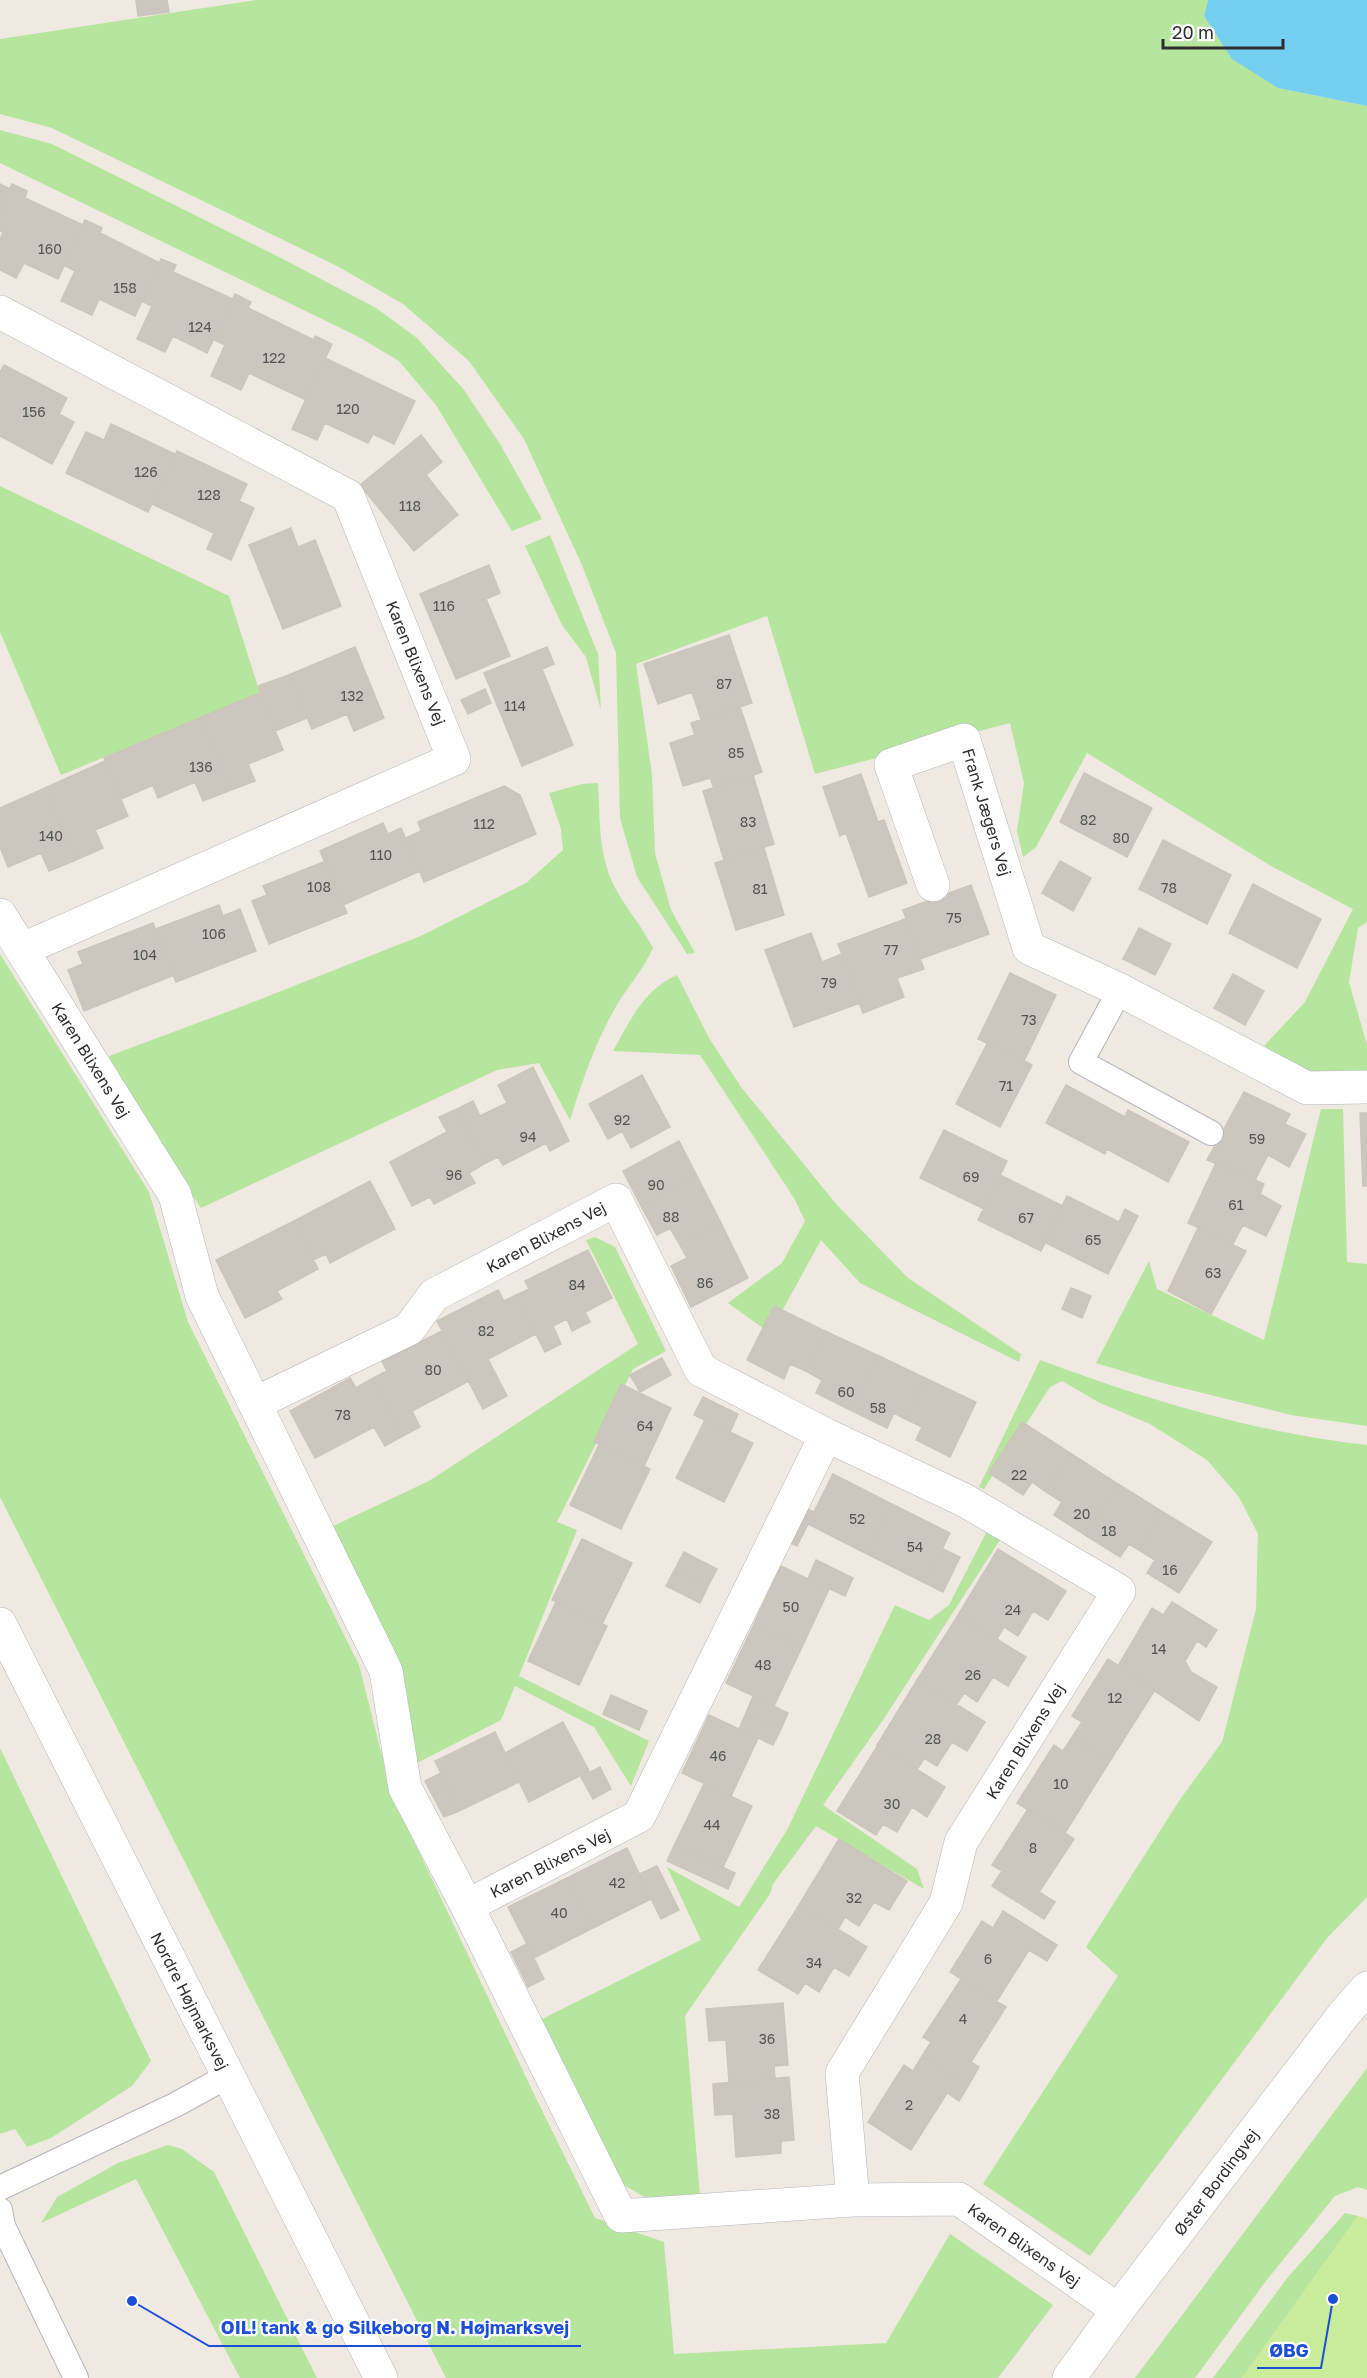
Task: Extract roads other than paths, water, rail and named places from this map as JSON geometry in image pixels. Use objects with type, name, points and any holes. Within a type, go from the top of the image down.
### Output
[{"type":"street","name":"Karen Blixens Vej","points":[[0,312],[348,496],[454,759],[23,949]]},
{"type":"street","name":"Frank Jægers Vej","points":[[933,885],[891,765],[964,740],[1029,948],[1120,990],[1307,1088],[1367,1087]]},
{"type":"street","name":"Karen Blixens Vej","points":[[0,915],[175,1195],[202,1296],[386,1671],[405,1788],[467,1906],[621,2217],[853,2200],[959,2199],[1118,2310]]},
{"type":"street","name":"Karen Blixens Vej","points":[[256,1403],[409,1329],[434,1295],[616,1200],[701,1370],[826,1435],[964,1500],[1119,1591],[961,1842],[946,1904],[842,2073],[853,2200]]},
{"type":"street","name":"Karen Blixens Vej","points":[[467,1906],[639,1816],[826,1435]]},
{"type":"street","name":"Nordre Højmarksvej","points":[[0,1624],[381,2378]]},
{"type":"street","name":"Øster Bordingvej","points":[[1069,2378],[1118,2310],[1344,2014],[1367,1988]]},
{"type":"lane","points":[[1120,990],[1081,1062],[1211,1132]]},
{"type":"lane","points":[[0,2188],[175,2105],[228,2076]]},
{"type":"lane","points":[[0,2210],[3,2226],[76,2378]]},
{"type":"water","points":[[1208,0],[1367,0],[1367,106],[1278,88],[1232,59],[1204,16]]},
{"type":"place","name":"ØBG","points":[[1333,2299]]},
{"type":"place","name":"OIL! tank & go Silkeborg N. Højmarksvej","points":[[132,2301]]}]
